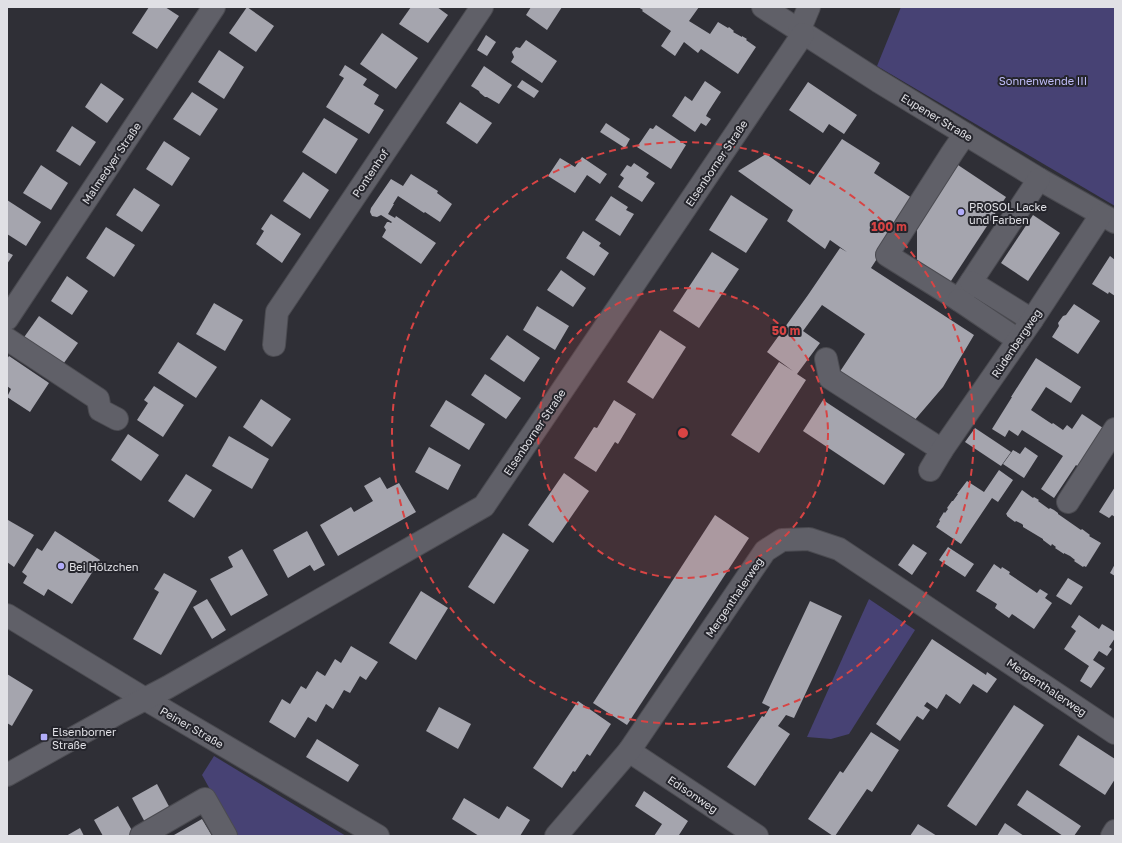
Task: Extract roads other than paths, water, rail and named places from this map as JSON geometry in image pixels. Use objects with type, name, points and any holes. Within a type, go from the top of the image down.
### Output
[{"type":"street","name":"Malmedyer Straße","points":[[7,319],[214,7]]},
{"type":"street","name":"Pontenhof","points":[[274,345],[277,312],[482,7]]},
{"type":"street","name":"Eupener Straße","points":[[763,7],[878,81],[1039,179],[1108,219]]},
{"type":"street","name":"Elsenborner Straße","points":[[7,775],[174,683],[484,506],[801,32],[809,7]]},
{"type":"street","points":[[965,134],[887,255],[959,300],[1018,340]]},
{"type":"street","points":[[959,300],[1039,179]]},
{"type":"street","name":"Rüdenbergweg","points":[[930,470],[942,450],[1032,320],[1108,219]]},
{"type":"street","points":[[971,282],[1032,320]]},
{"type":"street","points":[[7,339],[98,399],[100,410],[117,419]]},
{"type":"street","points":[[826,359],[830,378],[942,450]]},
{"type":"street","points":[[1068,502],[1115,429]]},
{"type":"street","name":"Mergenthalerweg","points":[[556,836],[629,751],[765,551],[782,540],[809,539],[839,549],[1115,733]]},
{"type":"street","name":"Peiner Straße","points":[[7,615],[145,699],[378,836]]},
{"type":"street","name":"Edisonweg","points":[[629,751],[757,836]]},
{"type":"street","points":[[142,836],[205,799],[226,836]]},
{"type":"street","points":[[1112,836],[1115,831]]},
{"type":"place","name":"PROSOL Lacke und Farben","points":[[961,212]]},
{"type":"place","name":"Bei Hölzchen","points":[[61,566]]},
{"type":"place","name":"Elsenborner Straße","points":[[44,737]]},
{"type":"park label","name":"Sonnenwende III","points":[[1043,80]]}]
